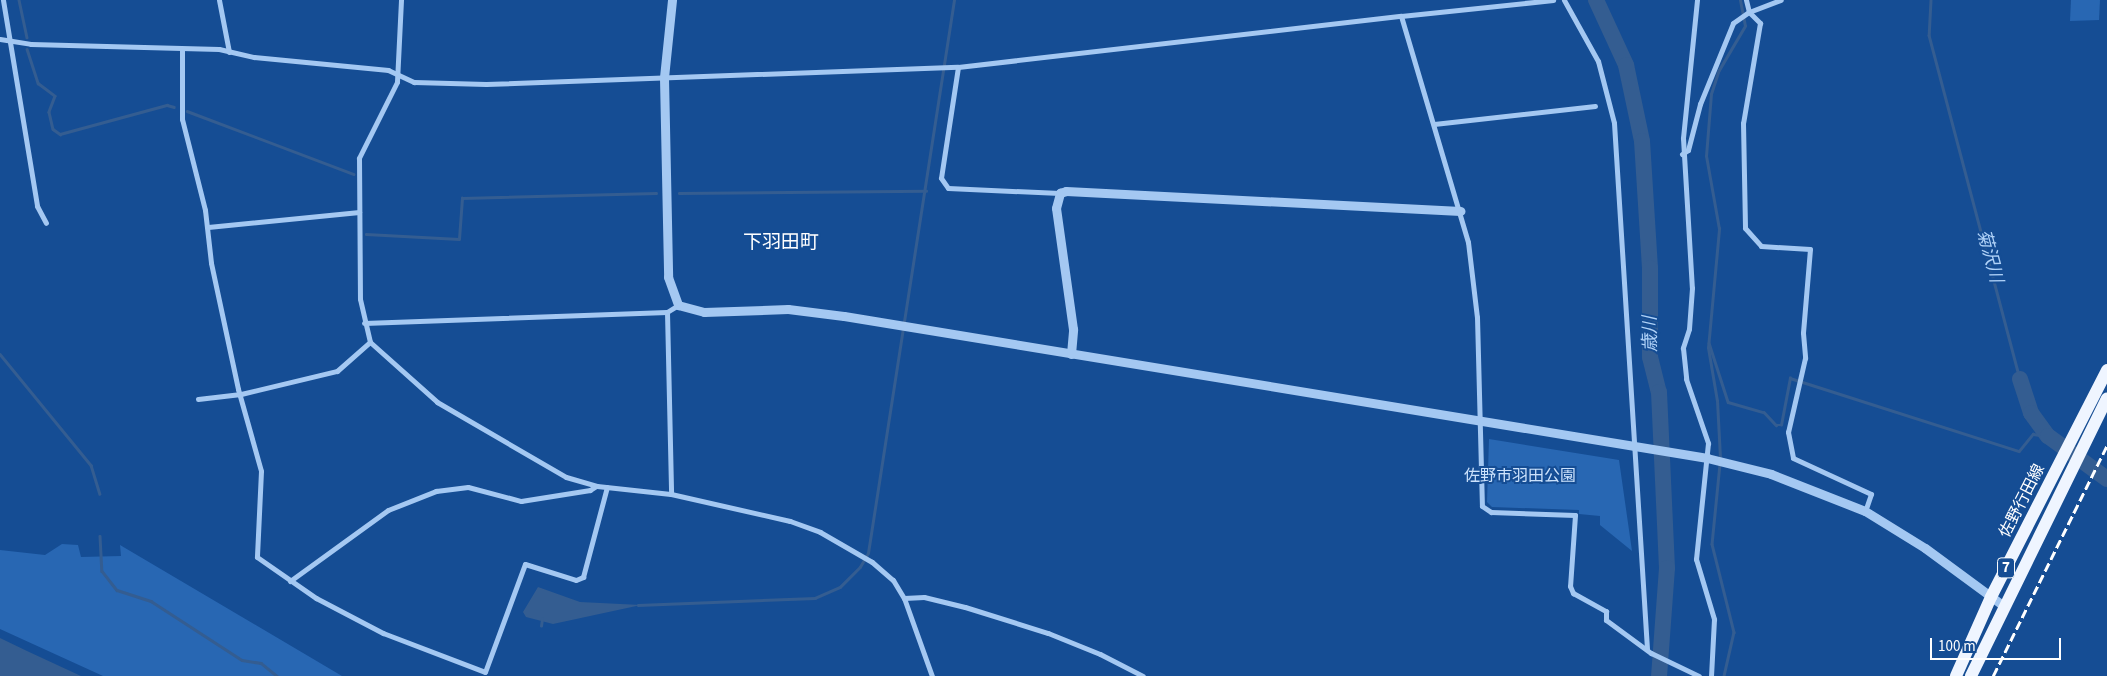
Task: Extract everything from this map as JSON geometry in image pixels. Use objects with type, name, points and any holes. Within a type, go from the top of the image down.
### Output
[{"type":"main road","name":"佐野行田線","points":[[1956,676],[1991,597],[2107,370]]},
{"type":"main road","name":"佐野行田線","points":[[1971,676],[2107,399]]},
{"type":"street","points":[[3,0],[37,206],[46,223]]},
{"type":"street","points":[[219,0],[229,52]]},
{"type":"street","points":[[401,0],[398,73],[359,158],[360,299],[364,323],[370,342],[437,402],[566,477],[596,486],[671,494],[802,524],[872,562],[893,580],[904,598],[932,676]]},
{"type":"street","points":[[672,0],[664,78],[668,277],[678,305]]},
{"type":"street","points":[[0,39],[9,42],[182,48],[229,52],[398,73],[414,82],[486,84],[958,68],[1553,0]]},
{"type":"street","points":[[1564,0],[1598,61],[1611,104],[1649,651]]},
{"type":"street","points":[[1697,0],[1682,154],[1692,288],[1689,329],[1683,348],[1686,379],[1708,443],[1705,457],[1696,559],[1714,619],[1710,676]]},
{"type":"street","points":[[1746,0],[1748,13],[1760,23],[1743,123],[1745,228],[1760,246],[1810,249],[1803,333],[1805,358],[1788,432],[1793,458],[1871,494],[1865,511]]},
{"type":"street","points":[[1682,154],[1688,150],[1700,104],[1733,23],[1748,13],[1781,0]]},
{"type":"street","points":[[1400,16],[1460,211],[1477,317],[1484,509],[1575,515],[1570,586],[1573,593],[1606,611],[1606,620],[1649,651],[1698,675]]},
{"type":"street","points":[[182,48],[182,119],[208,227],[211,264],[261,471],[257,557],[290,581],[384,633],[485,672],[525,564],[576,580],[583,577],[607,487]]},
{"type":"street","points":[[958,68],[941,178],[948,188],[1060,193],[1074,190],[1460,211]]},
{"type":"street","points":[[1434,124],[1595,106]]},
{"type":"street","points":[[1060,193],[1056,208],[1073,329],[1072,354]]},
{"type":"street","points":[[208,227],[359,212]]},
{"type":"street","points":[[364,323],[667,312],[678,305],[704,312],[801,310],[1705,457],[1771,474],[1865,511],[1925,548],[2004,606]]},
{"type":"street","points":[[667,312],[671,494]]},
{"type":"street","points":[[198,399],[241,394],[337,370],[370,342]]},
{"type":"street","points":[[290,581],[388,510],[436,491],[468,487],[521,501],[572,494],[596,486]]},
{"type":"street","points":[[904,598],[924,597],[965,607],[1039,630],[1100,654],[1143,676]]},
{"type":"green space","points":[[2071,0],[2100,0],[2099,20],[2070,21]]},
{"type":"green space","name":"佐野市羽田公園","points":[[1489,439],[1619,460],[1632,551],[1600,525],[1600,516],[1579,514],[1579,510],[1492,507],[1487,502]]},
{"type":"green space","points":[[62,544],[78,545],[81,557],[121,556],[120,545],[342,676],[103,676],[0,629],[0,550],[45,555]]},
{"type":"shaded area","points":[[538,587],[580,602],[641,605],[553,624],[526,617],[523,612]]},
{"type":"shaded area","points":[[0,638],[27,651],[81,676],[0,676]]},
{"type":"waterway","points":[[19,0],[27,37]]},
{"type":"waterway","points":[[638,605],[815,598],[840,587],[860,567],[868,553],[954,0]]},
{"type":"waterway","name":"歳川","points":[[1596,0],[1626,65],[1642,141],[1650,268],[1650,357],[1659,392],[1667,568],[1659,676]]},
{"type":"waterway","points":[[1720,458],[1717,401],[1708,348],[1719,229],[1706,156],[1711,94],[1719,70],[1745,26],[1740,0]]},
{"type":"waterway","name":"菊沢川","points":[[1931,0],[1929,35],[2020,379]]},
{"type":"waterway","points":[[27,49],[38,83],[55,96],[49,112],[53,129],[60,134],[167,105],[174,107]]},
{"type":"waterway","points":[[187,111],[354,174]]},
{"type":"waterway","points":[[679,193],[926,191]]},
{"type":"waterway","points":[[366,234],[459,239],[462,198],[656,193]]},
{"type":"waterway","points":[[1709,343],[1728,402],[1764,412],[1776,425],[1781,425],[1790,378],[2019,451],[2033,434],[2048,436]]},
{"type":"waterway","points":[[0,354],[91,465],[100,494]]},
{"type":"waterway","name":"菊沢川","points":[[2020,379],[2031,413],[2048,436],[2107,479]]},
{"type":"waterway","points":[[1720,464],[1712,544],[1734,632],[1724,676]]},
{"type":"waterway","points":[[100,536],[102,571],[117,590],[151,601],[242,660],[261,663],[277,676]]},
{"type":"waterway","points":[[541,626],[542,619]]},
{"type":"railway","points":[[1993,676],[2107,445]]},
{"type":"district","name":"下羽田町","points":[[781,243]]}]
